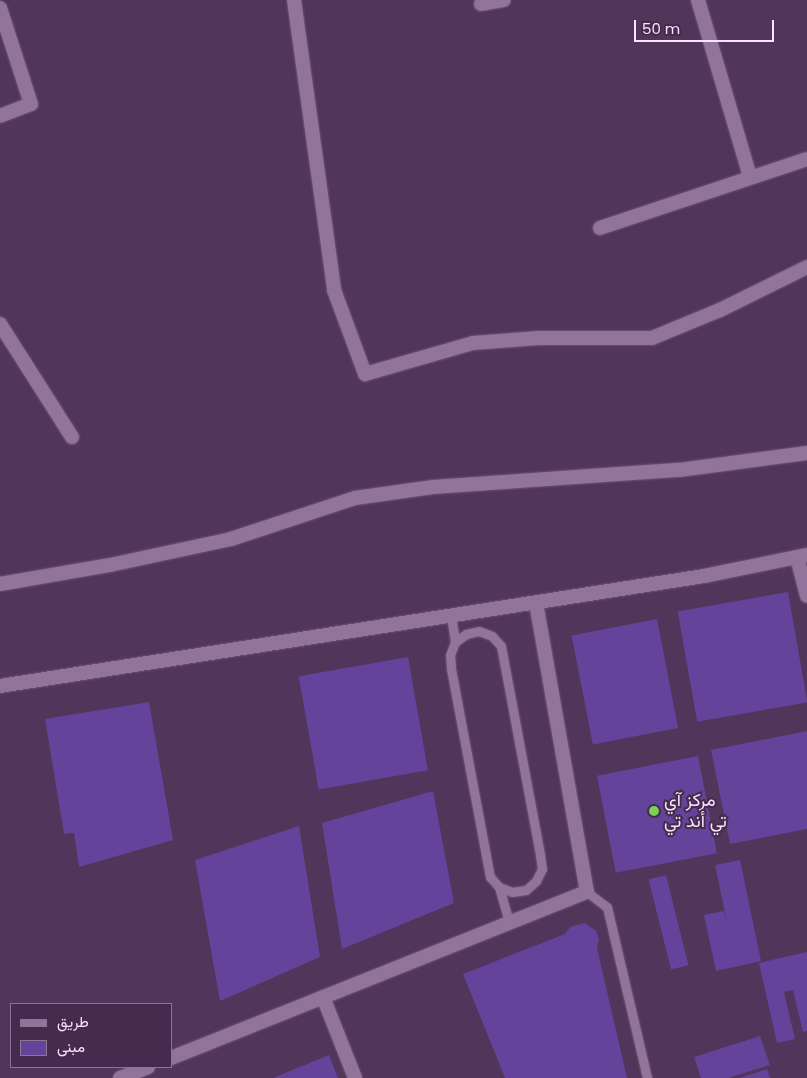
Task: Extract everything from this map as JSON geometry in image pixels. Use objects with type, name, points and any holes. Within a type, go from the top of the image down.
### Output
[{"type":"street","points":[[294,0],[334,290],[365,374],[473,343],[539,338],[652,338],[720,310],[807,267]]},
{"type":"street","points":[[481,4],[504,0]]},
{"type":"street","points":[[698,0],[750,177]]},
{"type":"street","points":[[0,8],[31,104],[0,116]]},
{"type":"street","points":[[600,228],[807,159]]},
{"type":"street","points":[[0,324],[72,437]]},
{"type":"street","points":[[0,584],[110,565],[231,539],[355,498],[452,486],[679,470],[807,452]]},
{"type":"street","points":[[0,686],[704,576],[802,556],[807,596]]},
{"type":"street","points":[[172,1058],[587,892],[536,603]]},
{"type":"street","points":[[323,997],[356,1078]]},
{"type":"street","points":[[120,1078],[145,1068]]},
{"type":"lane","points":[[451,616],[455,642],[450,655],[490,878],[500,887],[512,892],[526,890],[536,881],[542,869],[501,646],[492,636],[479,632],[466,634],[455,642]]},
{"type":"lane","points":[[500,887],[509,923]]},
{"type":"lane","points":[[587,892],[608,907],[646,1078]]},
{"type":"building","points":[[788,592],[807,702],[697,722],[678,611]]},
{"type":"building","points":[[657,619],[678,728],[593,745],[572,636]]},
{"type":"building","points":[[408,657],[428,770],[319,790],[299,676]]},
{"type":"building","points":[[149,702],[173,840],[79,867],[74,833],[64,834],[45,719]]},
{"type":"building","points":[[807,731],[807,829],[730,844],[711,750]]},
{"type":"building","points":[[698,756],[717,853],[616,873],[597,776]]},
{"type":"building","points":[[433,791],[454,903],[342,949],[322,823]]},
{"type":"building","points":[[299,826],[320,957],[220,1001],[195,860]]},
{"type":"building","points":[[740,860],[761,961],[716,971],[704,915],[724,911],[727,922],[715,865]]},
{"type":"building","points":[[666,875],[688,965],[671,970],[649,879]]},
{"type":"building","points":[[585,923],[596,931],[599,939],[597,948],[627,1078],[505,1078],[463,974],[565,934],[570,927]]},
{"type":"building","points":[[807,952],[807,1031],[803,1032],[793,990],[784,992],[795,1039],[777,1043],[759,963]]},
{"type":"building","points":[[760,1036],[770,1065],[728,1078],[701,1078],[694,1057]]},
{"type":"building","points":[[329,1055],[338,1078],[273,1078]]},
{"type":"building","points":[[767,1069],[770,1078],[740,1078]]},
{"type":"place","name":"مركز آي تي أند تي","points":[[654,811]]}]
